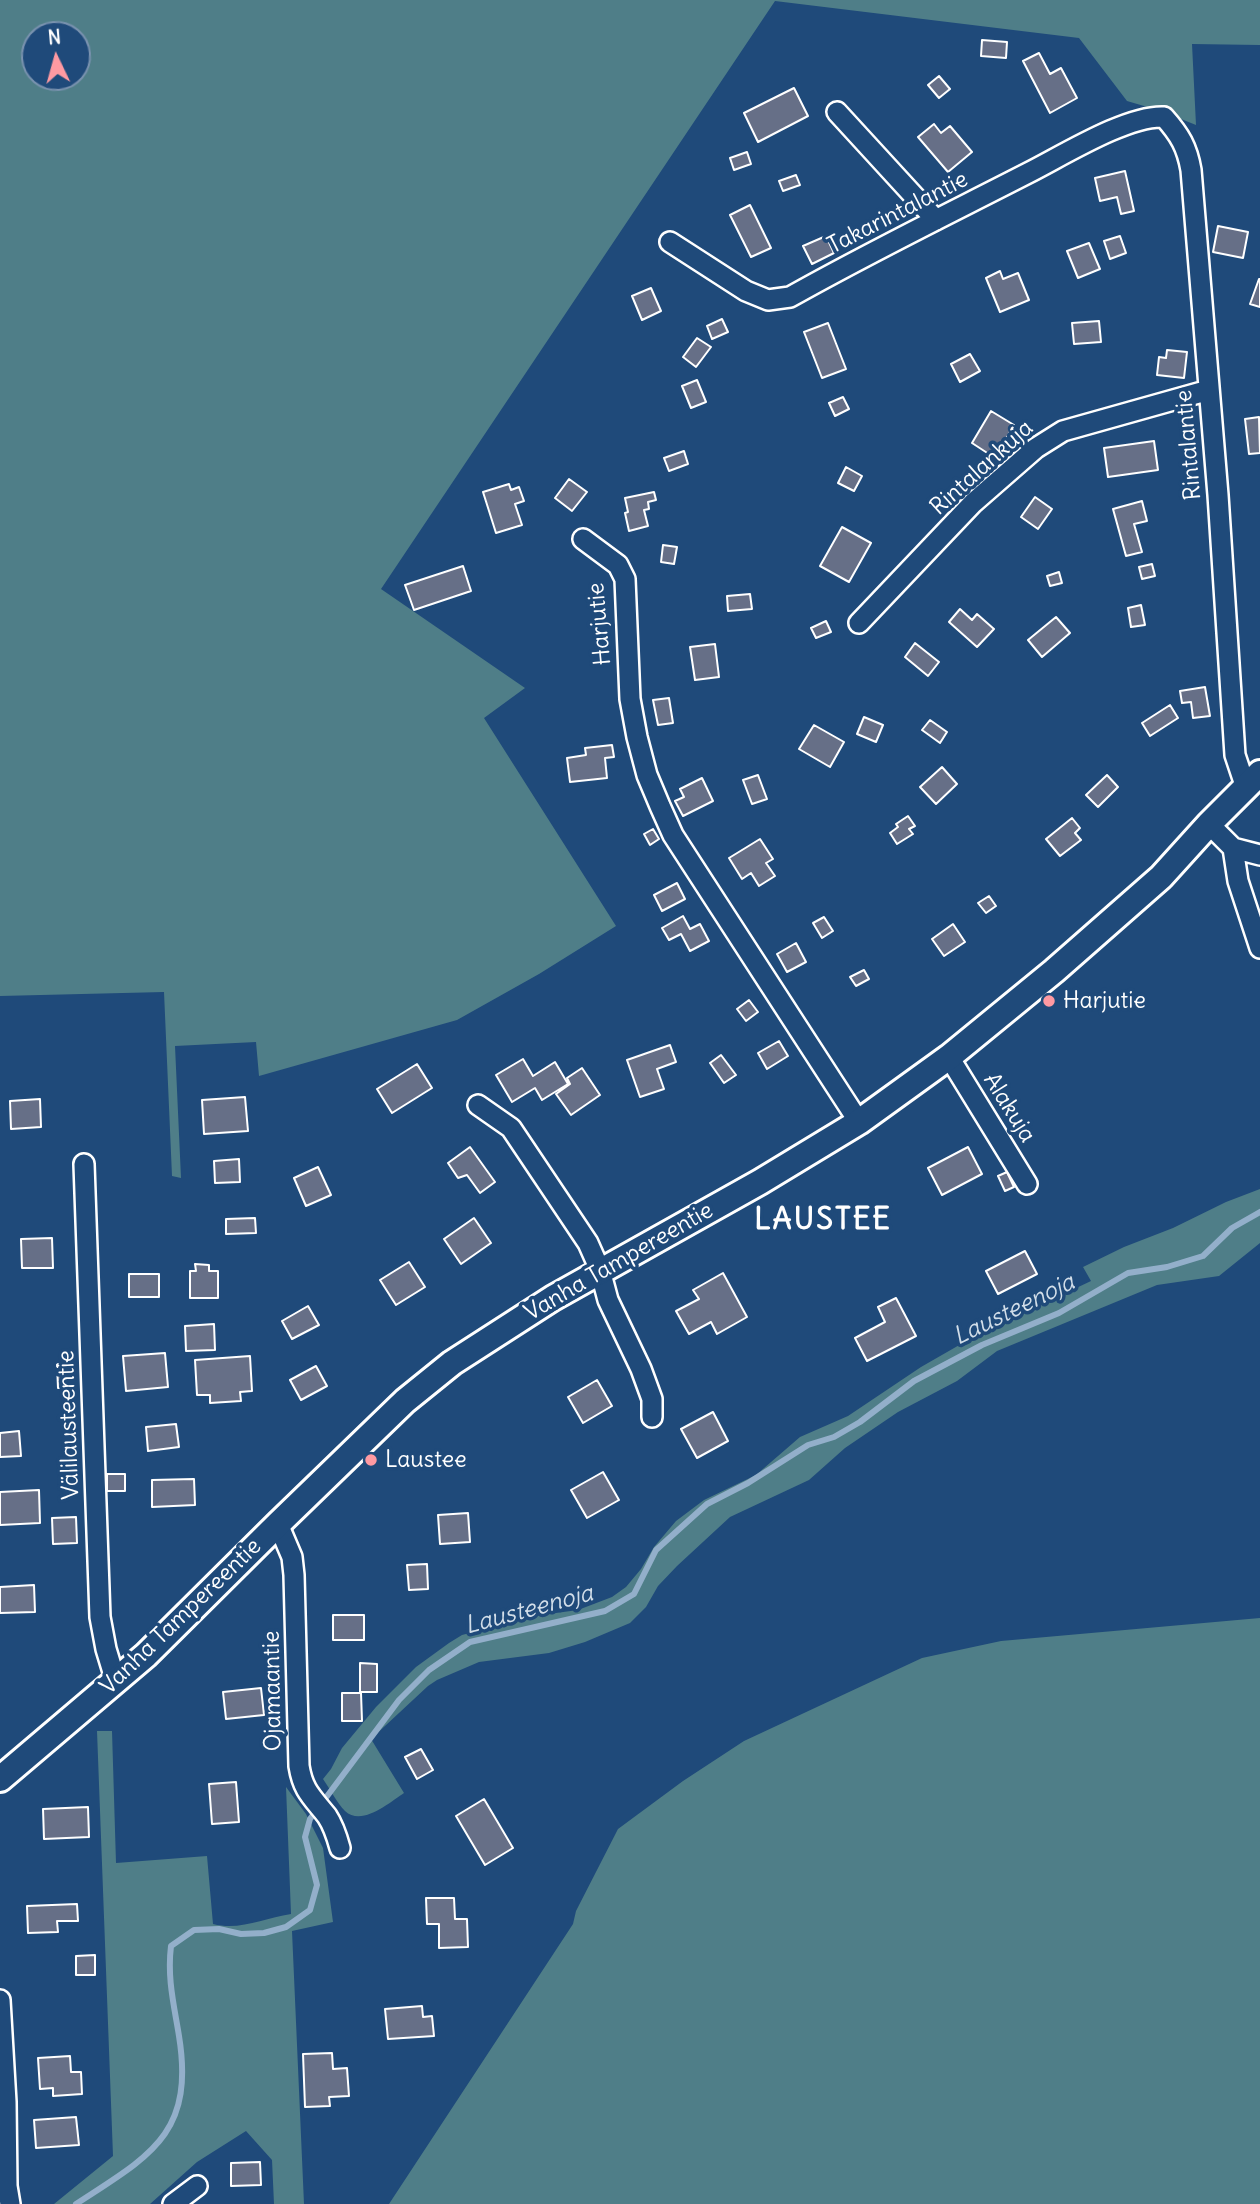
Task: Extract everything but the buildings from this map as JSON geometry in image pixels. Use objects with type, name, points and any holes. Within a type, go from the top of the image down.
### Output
[{"type":"main road","name":"Vanha Tampereentie","points":[[0,1779],[146,1655],[405,1401],[452,1363],[552,1298],[760,1182],[859,1122],[950,1057],[1161,877],[1253,780]]},
{"type":"street","points":[[837,112],[936,220]]},
{"type":"street","name":"Takarintalantie","points":[[670,242],[746,291],[768,300],[790,297],[1113,130],[1152,116]]},
{"type":"street","name":"Rintalantie","points":[[1152,116],[1164,117],[1188,151],[1218,495],[1235,755],[1253,780]]},
{"type":"street","name":"Rintalankuja","points":[[859,623],[973,503],[1035,448],[1063,430],[1209,390]]},
{"type":"street","name":"Harjutie","points":[[583,539],[618,565],[625,579],[631,699],[637,737],[647,775],[673,835],[859,1122]]},
{"type":"street","points":[[1209,824],[1233,848],[1260,855]]},
{"type":"street","points":[[1233,848],[1238,881],[1260,948]]},
{"type":"street","name":"Alakuja","points":[[950,1057],[1027,1184]]},
{"type":"street","points":[[478,1105],[511,1128],[588,1243],[600,1270],[608,1300],[641,1369],[652,1399],[652,1416]]},
{"type":"street","name":"Välilausteentie","points":[[84,1164],[100,1617],[116,1682]]},
{"type":"street","name":"Ojamaantie","points":[[278,1524],[292,1557],[294,1575],[301,1782],[308,1795],[328,1818],[341,1847]]},
{"type":"street","points":[[0,2000],[6,2102],[7,2186],[10,2204]]},
{"type":"street","points":[[173,2204],[197,2186]]},
{"type":"green space","points":[[0,0],[1260,0],[1260,45],[1192,44],[1196,125],[1127,101],[1079,38],[775,1],[381,589],[525,688],[484,718],[616,926],[539,974],[457,1020],[259,1076],[256,1042],[175,1046],[181,1178],[172,1176],[164,992],[0,996]]},
{"type":"green space","points":[[1260,1189],[1260,1243],[1219,1276],[1157,1285],[997,1351],[957,1381],[898,1412],[845,1448],[809,1480],[730,1517],[658,1586],[646,1607],[630,1623],[585,1642],[549,1653],[479,1662],[437,1680],[371,1739],[404,1793],[384,1807],[359,1816],[345,1811],[336,1800],[323,1779],[342,1748],[376,1707],[416,1667],[449,1643],[462,1635],[534,1616],[578,1610],[612,1597],[626,1587],[676,1521],[704,1500],[756,1475],[800,1437],[848,1416],[921,1367],[975,1336],[1091,1281],[1083,1267]]},
{"type":"green space","points":[[1260,1618],[1260,2204],[389,2204],[573,1924],[576,1911],[618,1829],[683,1781],[744,1741],[922,1658],[1001,1641]]},
{"type":"green space","points":[[97,1731],[112,1731],[116,1863],[207,1856],[213,1924],[242,1925],[291,1914],[286,1787],[306,1814],[323,1848],[333,1922],[292,1931],[304,2204],[274,2204],[272,2160],[246,2131],[197,2162],[150,2204],[54,2204],[113,2156]]},
{"type":"waterway","name":"Lausteenoja","points":[[76,2204],[145,2156],[161,2139],[173,2120],[180,2097],[182,2070],[170,1980],[171,1946],[194,1930],[264,1933],[286,1927],[310,1910],[317,1885],[305,1837],[310,1819],[399,1700],[429,1670],[470,1642],[605,1611],[634,1594],[656,1550],[707,1504],[748,1483],[808,1445],[834,1437],[860,1422],[914,1381],[982,1345],[1059,1313],[1128,1273],[1167,1267],[1203,1256],[1232,1228],[1260,1212]]},
{"type":"place","name":"Harjutie","points":[[1049,1001]]},
{"type":"place","name":"Laustee","points":[[371,1460]]},
{"type":"district","name":"LAUSTEE","points":[[823,1220]]}]
